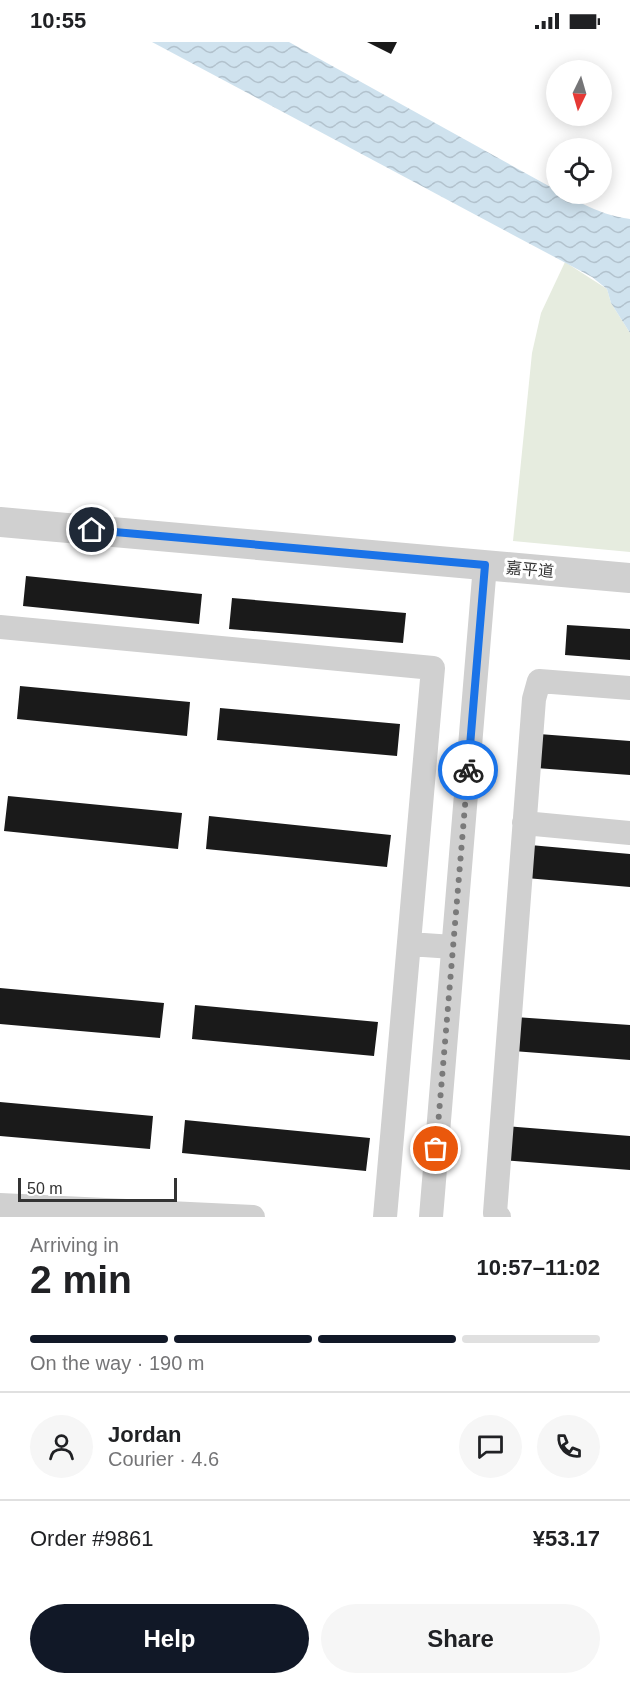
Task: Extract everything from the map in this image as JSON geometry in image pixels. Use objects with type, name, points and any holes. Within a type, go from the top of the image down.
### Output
[{"type":"street","name":"嘉平道","points":[[0,522],[484,573],[630,595]]},
{"type":"street","name":"嘉平道","points":[[0,540],[484,573],[630,578]]},
{"type":"street","points":[[431,1217],[484,573]]},
{"type":"street","points":[[0,627],[433,668],[385,1217]]},
{"type":"street","points":[[499,1217],[495,1213],[534,699],[538,681],[630,688]]},
{"type":"street","points":[[524,823],[630,833]]},
{"type":"street","points":[[409,944],[453,947]]},
{"type":"street","points":[[0,1205],[253,1217]]},
{"type":"shaded area","points":[[565,262],[607,289],[611,303],[630,333],[630,552],[513,541],[532,353],[541,313]]},
{"type":"water","points":[[152,42],[289,42],[546,184],[546,204],[582,204],[630,219],[630,333],[611,303],[607,289],[592,277]]},
{"type":"building","points":[[367,42],[397,42],[391,54]]},
{"type":"building","points":[[26,576],[202,594],[199,624],[23,606]]},
{"type":"building","points":[[232,598],[406,613],[403,643],[229,629]]},
{"type":"building","points":[[567,625],[630,629],[630,660],[565,655]]},
{"type":"building","points":[[20,686],[190,702],[187,736],[17,719]]},
{"type":"building","points":[[220,708],[400,724],[397,756],[217,740]]},
{"type":"building","points":[[539,734],[630,741],[630,775],[536,768]]},
{"type":"building","points":[[8,796],[182,813],[178,849],[4,831]]},
{"type":"building","points":[[209,816],[391,835],[387,867],[206,849]]},
{"type":"building","points":[[530,845],[630,854],[630,887],[526,878]]},
{"type":"building","points":[[0,988],[164,1003],[160,1038],[0,1024]]},
{"type":"building","points":[[195,1005],[378,1022],[374,1056],[192,1039]]},
{"type":"building","points":[[515,1017],[630,1025],[630,1060],[513,1051]]},
{"type":"building","points":[[0,1102],[153,1116],[150,1149],[0,1136]]},
{"type":"building","points":[[185,1120],[370,1138],[366,1171],[182,1153]]},
{"type":"building","points":[[504,1126],[630,1136],[630,1170],[502,1160]]},
{"type":"way so far","points":[[436,1149],[468,770]]},
{"type":"route","points":[[92,530],[485,565],[468,770]]}]
